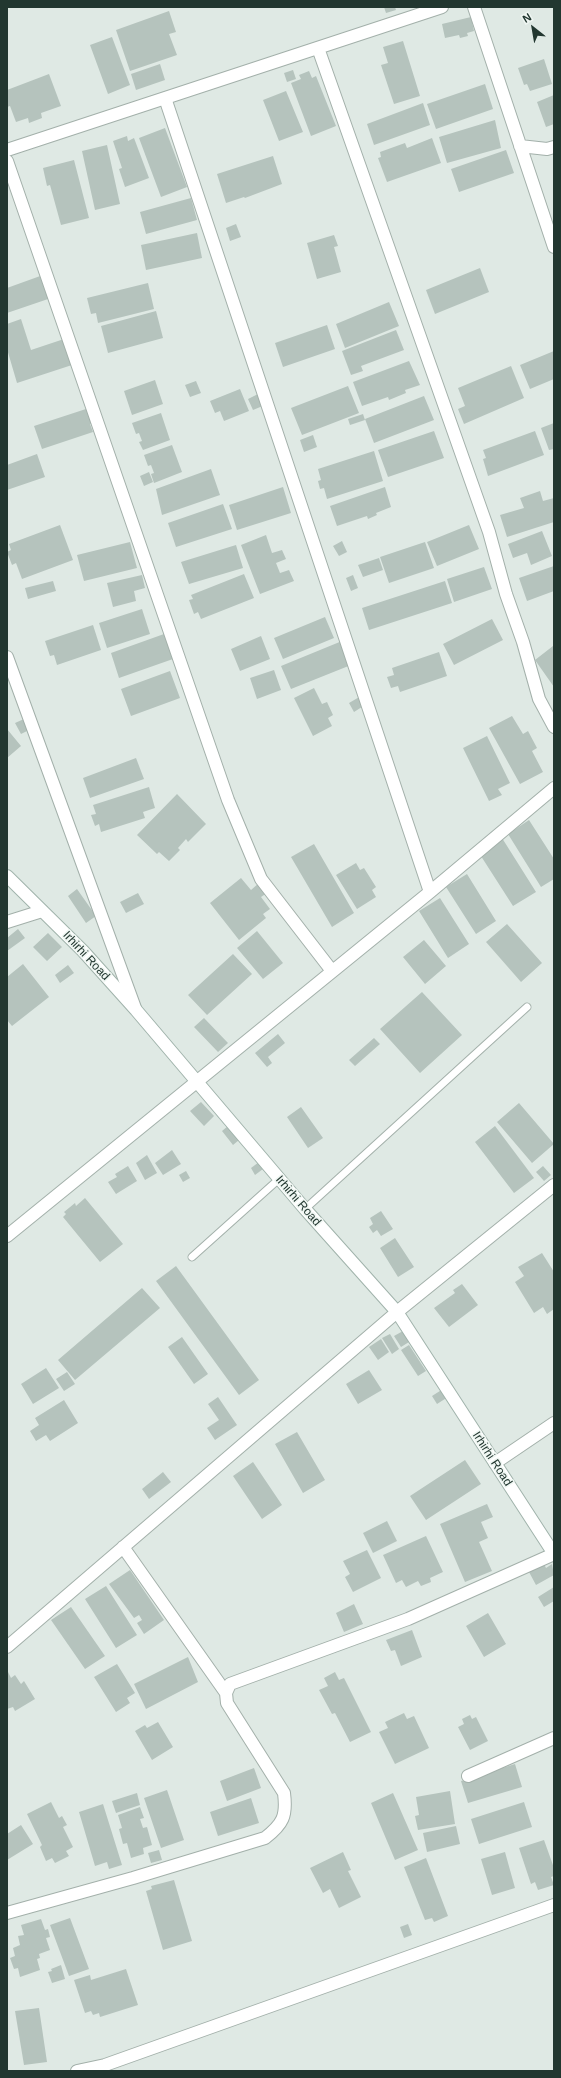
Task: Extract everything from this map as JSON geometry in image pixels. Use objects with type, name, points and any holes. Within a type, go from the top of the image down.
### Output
[{"type":"street","points":[[7,150],[442,7]]},
{"type":"street","points":[[474,7],[554,247]]},
{"type":"street","points":[[318,48],[489,532],[506,594],[523,642],[539,699],[554,727]]},
{"type":"street","points":[[165,98],[430,892]]},
{"type":"street","points":[[520,146],[547,149],[554,147]]},
{"type":"street","points":[[7,161],[228,800],[261,879],[332,971]]},
{"type":"street","points":[[7,657],[136,1010]]},
{"type":"street","points":[[7,1236],[430,892],[554,788]]},
{"type":"street","name":"Irhirhi Road","points":[[7,876],[82,951],[136,1010],[196,1083],[397,1312],[554,1554]]},
{"type":"street","points":[[7,922],[42,911]]},
{"type":"street","points":[[7,1647],[397,1312],[554,1185]]},
{"type":"street","points":[[495,1463],[554,1423]]},
{"type":"street","points":[[123,1547],[226,1694]]},
{"type":"street","points":[[7,1913],[133,1878],[265,1838],[276,1829],[286,1811],[284,1793],[227,1703],[226,1694],[230,1684],[408,1619],[554,1554]]},
{"type":"street","points":[[468,1776],[554,1738]]},
{"type":"street","points":[[77,2071],[105,2065],[554,1906]]},
{"type":"lane","points":[[305,1209],[527,1007]]},
{"type":"lane","points":[[192,1257],[279,1179]]},
{"type":"building","points":[[384,7],[395,7],[396,10],[386,13]]},
{"type":"building","points":[[169,11],[176,32],[169,34],[177,55],[130,71],[116,30]]},
{"type":"building","points":[[471,17],[474,31],[467,33],[468,36],[460,38],[459,35],[445,38],[442,24]]},
{"type":"building","points":[[112,37],[130,85],[108,94],[90,45]]},
{"type":"building","points":[[403,41],[420,96],[394,104],[381,65],[388,63],[383,47]]},
{"type":"building","points":[[544,59],[552,84],[530,91],[527,84],[524,85],[518,68]]},
{"type":"building","points":[[160,64],[165,80],[136,90],[131,74]]},
{"type":"building","points":[[293,70],[296,79],[287,82],[284,73]]},
{"type":"building","points":[[309,71],[312,78],[316,76],[336,126],[311,136],[291,83],[301,79],[299,75]]},
{"type":"building","points":[[49,74],[61,106],[41,113],[42,118],[29,123],[28,118],[16,122],[10,106],[7,107],[7,90]]},
{"type":"building","points":[[485,84],[493,109],[436,129],[427,104]]},
{"type":"building","points":[[286,91],[303,132],[279,141],[263,100]]},
{"type":"building","points":[[554,95],[554,124],[546,127],[537,102]]},
{"type":"building","points":[[423,103],[430,125],[374,145],[367,124]]},
{"type":"building","points":[[495,120],[501,148],[447,163],[439,137]]},
{"type":"building","points":[[165,128],[187,187],[161,197],[139,138]]},
{"type":"building","points":[[127,136],[128,141],[134,138],[149,178],[125,187],[119,169],[122,168],[113,141]]},
{"type":"building","points":[[432,138],[441,163],[387,182],[378,158],[381,157],[380,152],[405,143],[407,148]]},
{"type":"building","points":[[107,145],[120,204],[95,210],[82,151]]},
{"type":"building","points":[[506,150],[514,173],[459,192],[451,169]]},
{"type":"building","points":[[273,156],[282,184],[245,198],[244,197],[226,203],[217,174]]},
{"type":"building","points":[[74,160],[89,218],[61,225],[50,185],[47,186],[43,168]]},
{"type":"building","points":[[191,198],[197,220],[146,234],[140,212]]},
{"type":"building","points":[[236,224],[241,237],[230,241],[226,228]]},
{"type":"building","points":[[197,233],[202,258],[146,270],[141,245]]},
{"type":"building","points":[[334,235],[338,246],[334,247],[341,272],[317,279],[307,243]]},
{"type":"building","points":[[480,268],[489,292],[435,314],[426,290]]},
{"type":"building","points":[[43,275],[51,298],[7,313],[7,288]]},
{"type":"building","points":[[148,283],[154,309],[98,323],[96,313],[91,314],[87,298]]},
{"type":"building","points":[[389,302],[399,326],[345,348],[336,324]]},
{"type":"building","points":[[156,311],[163,338],[108,353],[101,326]]},
{"type":"building","points":[[21,319],[31,350],[64,339],[72,365],[17,383],[7,349],[7,324]]},
{"type":"building","points":[[327,325],[335,349],[283,367],[275,343]]},
{"type":"building","points":[[396,330],[404,350],[361,366],[363,371],[351,375],[342,351]]},
{"type":"building","points":[[554,351],[554,379],[530,389],[520,365]]},
{"type":"building","points":[[409,361],[420,385],[405,390],[406,393],[389,400],[388,397],[362,406],[353,382]]},
{"type":"building","points":[[511,366],[524,398],[464,424],[458,409],[465,406],[458,388]]},
{"type":"building","points":[[155,380],[163,404],[132,415],[124,391]]},
{"type":"building","points":[[196,381],[201,393],[190,397],[185,385]]},
{"type":"building","points":[[348,386],[359,413],[302,435],[291,408]]},
{"type":"building","points":[[240,389],[249,411],[224,421],[220,411],[215,413],[210,401]]},
{"type":"building","points":[[260,393],[265,405],[253,410],[248,399]]},
{"type":"building","points":[[424,396],[434,420],[374,443],[365,419]]},
{"type":"building","points":[[89,408],[94,422],[90,424],[93,432],[42,449],[34,426]]},
{"type":"building","points":[[161,413],[170,440],[143,450],[139,442],[142,441],[139,433],[136,434],[132,423]]},
{"type":"building","points":[[363,414],[365,420],[350,425],[348,419]]},
{"type":"building","points":[[554,423],[554,449],[549,450],[541,428]]},
{"type":"building","points":[[434,431],[444,458],[388,477],[378,450]]},
{"type":"building","points":[[535,431],[544,455],[488,476],[483,459],[486,458],[483,450]]},
{"type":"building","points":[[313,435],[317,447],[304,452],[300,440]]},
{"type":"building","points":[[172,445],[182,472],[154,483],[151,474],[154,473],[151,465],[148,466],[144,455]]},
{"type":"building","points":[[374,451],[383,481],[327,499],[324,488],[320,489],[318,481],[321,480],[318,469]]},
{"type":"building","points":[[37,454],[45,477],[7,490],[7,465]]},
{"type":"building","points":[[211,469],[220,495],[162,515],[156,489]]},
{"type":"building","points":[[149,472],[153,482],[144,486],[140,476]]},
{"type":"building","points":[[283,487],[291,513],[237,530],[229,505]]},
{"type":"building","points":[[385,487],[391,507],[376,513],[377,515],[368,519],[367,516],[337,526],[330,506]]},
{"type":"building","points":[[540,491],[543,501],[554,498],[554,522],[507,537],[500,515],[524,508],[520,498]]},
{"type":"building","points":[[223,504],[232,529],[176,547],[168,523]]},
{"type":"building","points":[[60,525],[73,560],[22,579],[16,563],[12,565],[7,552],[11,550],[9,544]]},
{"type":"building","points":[[469,525],[479,549],[437,566],[427,542]]},
{"type":"building","points":[[542,531],[552,556],[531,565],[527,553],[513,558],[508,544]]},
{"type":"building","points":[[266,535],[272,553],[282,550],[286,559],[276,563],[280,573],[289,570],[294,581],[260,594],[241,545]]},
{"type":"building","points":[[342,541],[347,552],[339,556],[333,546]]},
{"type":"building","points":[[130,542],[137,568],[84,581],[77,555]]},
{"type":"building","points":[[425,542],[434,568],[389,583],[380,557]]},
{"type":"building","points":[[236,545],[243,568],[189,584],[181,562]]},
{"type":"building","points":[[379,558],[383,570],[363,577],[358,565]]},
{"type":"building","points":[[554,566],[554,591],[527,601],[519,578]]},
{"type":"building","points":[[484,567],[492,589],[454,602],[447,579]]},
{"type":"building","points":[[244,574],[254,598],[201,619],[198,612],[194,614],[189,600],[193,599],[191,595]]},
{"type":"building","points":[[142,575],[145,588],[134,591],[136,601],[113,607],[107,583]]},
{"type":"building","points":[[353,575],[358,588],[351,591],[346,578]]},
{"type":"building","points":[[53,581],[56,591],[28,599],[25,588]]},
{"type":"building","points":[[445,581],[452,603],[369,630],[362,608]]},
{"type":"building","points":[[142,609],[150,634],[107,648],[99,623]]},
{"type":"building","points":[[325,617],[334,638],[283,659],[274,638]]},
{"type":"building","points":[[492,619],[503,640],[454,665],[443,644]]},
{"type":"building","points":[[93,625],[101,650],[57,665],[54,655],[50,656],[45,641]]},
{"type":"building","points":[[164,634],[173,659],[119,678],[111,653]]},
{"type":"building","points":[[261,636],[270,659],[240,671],[231,649]]},
{"type":"building","points":[[342,641],[351,665],[291,689],[281,666]]},
{"type":"building","points":[[553,646],[554,648],[554,687],[535,660]]},
{"type":"building","points":[[439,652],[447,676],[400,692],[398,686],[391,688],[387,677],[394,675],[392,668]]},
{"type":"building","points":[[274,670],[281,690],[257,699],[250,678]]},
{"type":"building","points":[[170,671],[180,698],[131,716],[121,689]]},
{"type":"building","points":[[314,688],[322,704],[327,702],[333,715],[328,718],[332,726],[313,736],[294,698]]},
{"type":"building","points":[[361,696],[365,705],[354,712],[349,703]]},
{"type":"building","points":[[512,716],[523,734],[528,731],[537,748],[532,751],[543,772],[520,784],[489,728]]},
{"type":"building","points":[[24,719],[29,730],[21,734],[15,723]]},
{"type":"building","points":[[7,729],[21,746],[7,758]]},
{"type":"building","points":[[487,736],[510,783],[498,789],[502,795],[489,801],[463,748]]},
{"type":"building","points":[[136,758],[144,779],[90,798],[83,778]]},
{"type":"building","points":[[149,787],[155,808],[143,812],[145,818],[101,832],[99,824],[95,826],[91,815],[96,814],[93,805]]},
{"type":"building","points":[[177,794],[206,824],[188,842],[186,839],[178,848],[180,850],[169,861],[159,852],[157,854],[137,835]]},
{"type":"building","points":[[529,820],[554,859],[554,879],[541,887],[508,834]]},
{"type":"building","points":[[502,838],[536,892],[513,906],[479,853]]},
{"type":"building","points":[[314,844],[354,913],[332,927],[291,857]]},
{"type":"building","points":[[356,863],[360,870],[364,868],[376,887],[372,890],[376,897],[357,909],[336,875]]},
{"type":"building","points":[[467,874],[496,921],[476,934],[446,887]]},
{"type":"building","points":[[241,878],[251,890],[259,883],[267,893],[261,897],[270,909],[263,914],[266,918],[239,940],[210,903]]},
{"type":"building","points":[[77,889],[96,916],[86,923],[68,896]]},
{"type":"building","points":[[138,893],[144,904],[126,913],[120,902]]},
{"type":"building","points":[[440,898],[469,944],[448,958],[419,911]]},
{"type":"building","points":[[507,924],[542,963],[521,982],[486,942]]},
{"type":"building","points":[[18,929],[25,938],[7,951],[7,938]]},
{"type":"building","points":[[257,931],[283,963],[263,979],[237,948]]},
{"type":"building","points":[[48,933],[62,947],[47,961],[33,947]]},
{"type":"building","points":[[424,940],[446,966],[425,984],[403,957]]},
{"type":"building","points":[[233,954],[252,974],[207,1015],[188,995]]},
{"type":"building","points":[[23,964],[49,997],[12,1026],[7,1020],[7,977]]},
{"type":"building","points":[[68,965],[74,973],[60,983],[55,975]]},
{"type":"building","points":[[422,992],[462,1035],[420,1073],[380,1029]]},
{"type":"building","points":[[204,1018],[228,1043],[218,1052],[194,1027]]},
{"type":"building","points":[[278,1034],[285,1043],[268,1057],[272,1063],[267,1067],[255,1053]]},
{"type":"building","points":[[374,1038],[380,1044],[355,1066],[349,1060]]},
{"type":"building","points":[[201,1102],[214,1116],[204,1126],[190,1111]]},
{"type":"building","points":[[519,1103],[554,1144],[532,1163],[497,1122]]},
{"type":"building","points":[[301,1107],[323,1138],[308,1148],[287,1117]]},
{"type":"building","points":[[228,1126],[239,1140],[233,1145],[222,1131]]},
{"type":"building","points":[[495,1126],[534,1178],[514,1193],[475,1142]]},
{"type":"building","points":[[172,1150],[181,1164],[163,1175],[155,1163]]},
{"type":"building","points":[[147,1155],[157,1173],[145,1180],[136,1163]]},
{"type":"building","points":[[259,1162],[263,1169],[255,1175],[251,1168]]},
{"type":"building","points":[[128,1166],[137,1181],[116,1194],[108,1182],[117,1177],[115,1174]]},
{"type":"building","points":[[543,1166],[551,1175],[544,1181],[536,1172]]},
{"type":"building","points":[[186,1171],[190,1178],[183,1182],[179,1175]]},
{"type":"building","points":[[85,1198],[123,1244],[100,1262],[63,1217],[66,1214],[64,1212],[75,1203],[76,1206]]},
{"type":"building","points":[[381,1211],[393,1229],[381,1236],[377,1230],[373,1233],[369,1227],[373,1224],[370,1218]]},
{"type":"building","points":[[395,1238],[414,1267],[398,1277],[380,1248]]},
{"type":"building","points":[[542,1253],[554,1272],[554,1309],[547,1314],[543,1307],[534,1313],[515,1282],[524,1276],[518,1267]]},
{"type":"building","points":[[176,1266],[259,1380],[239,1395],[156,1281]]},
{"type":"building","points":[[462,1284],[478,1305],[449,1327],[434,1308],[455,1293],[453,1290]]},
{"type":"building","points":[[142,1288],[160,1308],[75,1380],[58,1360]]},
{"type":"building","points":[[403,1331],[409,1342],[401,1347],[394,1336]]},
{"type":"building","points":[[390,1334],[399,1349],[392,1354],[382,1338]]},
{"type":"building","points":[[182,1337],[208,1374],[194,1384],[168,1347]]},
{"type":"building","points":[[381,1339],[389,1352],[378,1360],[369,1347]]},
{"type":"building","points":[[409,1345],[426,1371],[418,1376],[401,1350]]},
{"type":"building","points":[[46,1368],[59,1388],[33,1404],[21,1384]]},
{"type":"building","points":[[369,1370],[382,1390],[358,1404],[346,1384]]},
{"type":"building","points":[[67,1372],[75,1384],[64,1391],[56,1379]]},
{"type":"building","points":[[443,1389],[448,1397],[437,1404],[432,1396]]},
{"type":"building","points":[[218,1397],[237,1425],[215,1440],[207,1428],[219,1420],[208,1404]]},
{"type":"building","points":[[64,1400],[78,1423],[50,1441],[46,1435],[36,1441],[30,1431],[39,1425],[35,1418]]},
{"type":"building","points":[[297,1432],[325,1480],[303,1493],[275,1444]]},
{"type":"building","points":[[465,1460],[481,1484],[426,1520],[410,1496]]},
{"type":"building","points":[[253,1462],[282,1505],[262,1519],[233,1476]]},
{"type":"building","points":[[163,1472],[171,1482],[149,1499],[142,1489]]},
{"type":"building","points":[[487,1504],[493,1517],[481,1522],[488,1538],[479,1542],[492,1571],[465,1582],[440,1524]]},
{"type":"building","points":[[387,1521],[397,1541],[373,1553],[363,1533]]},
{"type":"building","points":[[426,1536],[443,1572],[430,1578],[431,1582],[421,1586],[418,1581],[406,1587],[402,1580],[396,1583],[383,1555]]},
{"type":"building","points":[[367,1550],[381,1578],[353,1592],[345,1577],[350,1574],[343,1561]]},
{"type":"building","points":[[544,1564],[546,1568],[552,1564],[554,1575],[536,1585],[529,1572]]},
{"type":"building","points":[[130,1570],[164,1620],[144,1634],[137,1623],[142,1620],[139,1615],[134,1618],[109,1584]]},
{"type":"building","points":[[106,1586],[137,1635],[116,1648],[85,1599]]},
{"type":"building","points":[[554,1587],[554,1601],[544,1607],[538,1597]]},
{"type":"building","points":[[354,1604],[363,1624],[344,1632],[336,1613]]},
{"type":"building","points":[[71,1607],[105,1656],[85,1669],[51,1620]]},
{"type":"building","points":[[488,1613],[506,1644],[484,1657],[466,1626]]},
{"type":"building","points":[[412,1630],[422,1657],[401,1666],[395,1650],[391,1651],[386,1640]]},
{"type":"building","points":[[188,1657],[198,1682],[146,1709],[134,1684]]},
{"type":"building","points":[[117,1664],[135,1693],[127,1698],[130,1703],[116,1712],[94,1677]]},
{"type":"building","points":[[7,1670],[11,1678],[15,1675],[21,1684],[24,1681],[35,1699],[15,1711],[13,1707],[7,1709]]},
{"type":"building","points":[[335,1672],[339,1680],[344,1678],[371,1732],[350,1742],[335,1713],[332,1714],[319,1690],[328,1686],[324,1678]]},
{"type":"building","points":[[404,1713],[407,1719],[414,1716],[429,1748],[395,1764],[379,1732],[388,1728],[385,1722]]},
{"type":"building","points":[[470,1715],[472,1719],[476,1717],[488,1741],[470,1750],[458,1727],[464,1724],[462,1719]]},
{"type":"building","points":[[158,1722],[173,1747],[152,1760],[135,1731],[145,1725],[147,1728]]},
{"type":"building","points":[[515,1764],[522,1787],[468,1803],[461,1781]]},
{"type":"building","points":[[254,1768],[261,1788],[227,1801],[220,1781]]},
{"type":"building","points":[[167,1790],[184,1840],[161,1848],[144,1798]]},
{"type":"building","points":[[450,1791],[455,1824],[418,1830],[415,1816],[419,1815],[416,1797]]},
{"type":"building","points":[[137,1793],[140,1805],[116,1813],[112,1801]]},
{"type":"building","points":[[393,1793],[418,1850],[395,1860],[371,1803]]},
{"type":"building","points":[[251,1798],[259,1823],[218,1836],[210,1812]]},
{"type":"building","points":[[51,1802],[59,1818],[62,1816],[67,1825],[63,1827],[73,1847],[66,1851],[69,1856],[55,1863],[52,1858],[46,1861],[40,1847],[42,1845],[27,1814]]},
{"type":"building","points":[[524,1802],[532,1827],[479,1844],[471,1819]]},
{"type":"building","points":[[103,1804],[122,1865],[109,1869],[107,1862],[95,1866],[79,1812]]},
{"type":"building","points":[[140,1807],[144,1818],[140,1819],[143,1828],[147,1827],[152,1845],[143,1848],[144,1854],[131,1858],[127,1843],[123,1844],[119,1829],[122,1828],[118,1815]]},
{"type":"building","points":[[21,1825],[33,1844],[7,1860],[7,1834]]},
{"type":"building","points":[[456,1826],[460,1844],[427,1852],[423,1833]]},
{"type":"building","points":[[544,1840],[554,1868],[554,1876],[551,1877],[554,1885],[538,1890],[535,1882],[531,1884],[519,1848]]},
{"type":"building","points":[[159,1850],[162,1860],[151,1863],[148,1853]]},
{"type":"building","points":[[343,1852],[351,1870],[348,1871],[361,1897],[339,1908],[330,1889],[323,1893],[310,1868]]},
{"type":"building","points":[[505,1852],[515,1888],[492,1895],[481,1859]]},
{"type":"building","points":[[426,1858],[448,1916],[434,1922],[432,1918],[425,1920],[404,1867]]},
{"type":"building","points":[[174,1880],[192,1941],[163,1950],[146,1891],[152,1889],[151,1886]]},
{"type":"building","points":[[70,1918],[89,1969],[69,1976],[50,1925]]},
{"type":"building","points":[[41,1919],[45,1930],[48,1929],[50,1937],[46,1938],[50,1950],[39,1954],[40,1958],[37,1959],[40,1970],[20,1977],[18,1968],[14,1969],[10,1958],[15,1956],[13,1948],[20,1945],[18,1936],[24,1935],[21,1925]]},
{"type":"building","points":[[408,1924],[412,1935],[404,1938],[400,1927]]},
{"type":"building","points":[[61,1965],[65,1979],[52,1983],[48,1972],[52,1971],[51,1969]]},
{"type":"building","points":[[126,1969],[138,2005],[100,2017],[99,2013],[93,2015],[91,2011],[85,2013],[74,1980],[90,1975],[91,1980]]},
{"type":"building","points":[[39,2008],[47,2062],[24,2065],[15,2011]]}]
